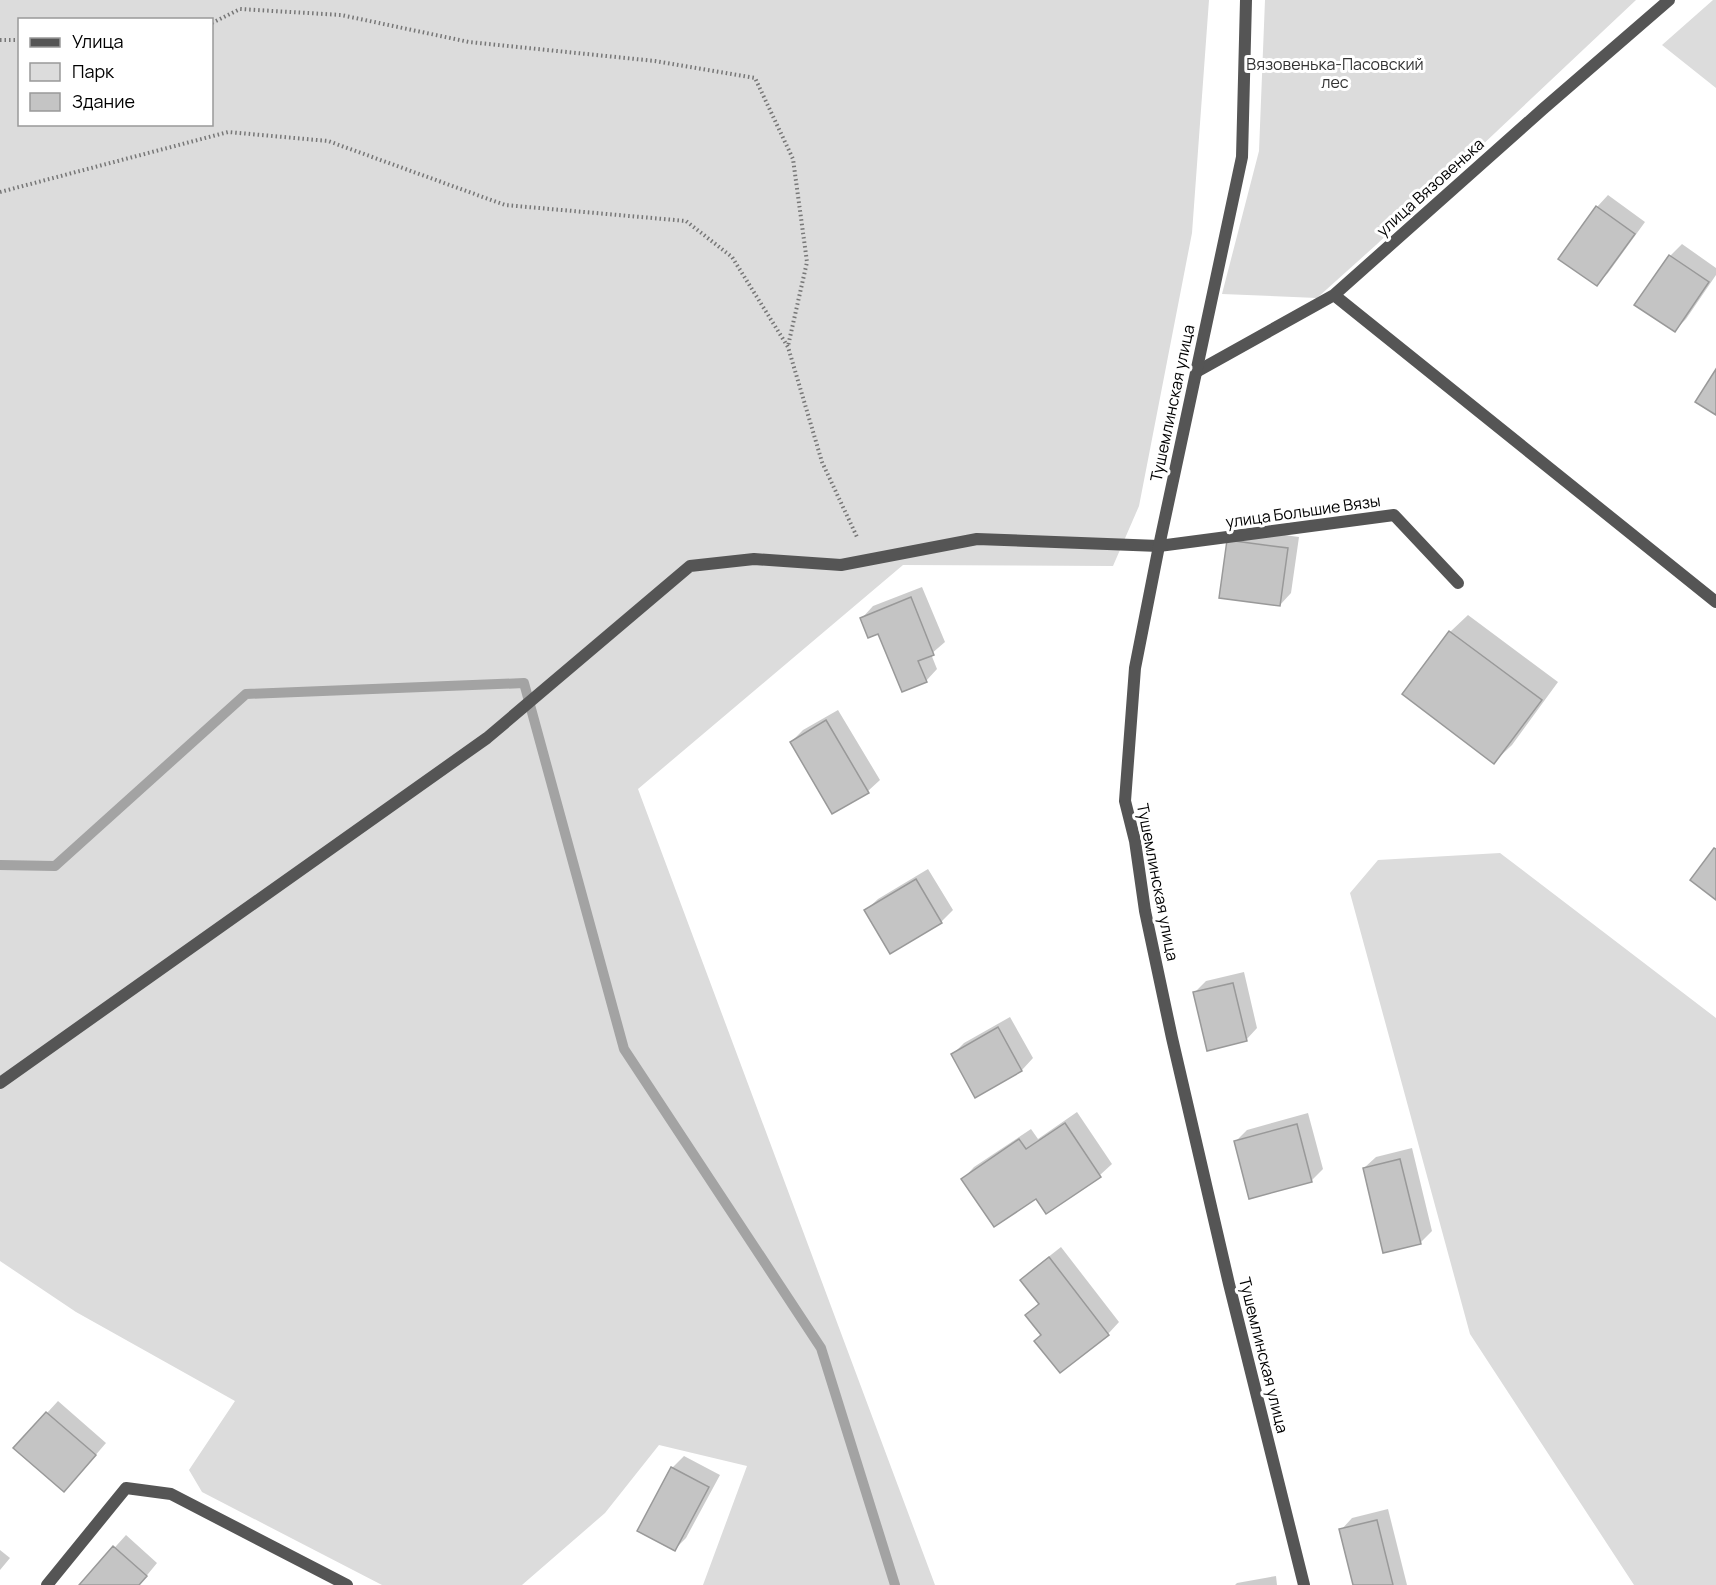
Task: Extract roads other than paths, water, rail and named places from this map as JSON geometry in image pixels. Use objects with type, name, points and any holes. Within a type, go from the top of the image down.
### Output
[{"type":"street","name":"Тушемлинская улица","points":[[1246,0],[1242,157],[1135,668],[1125,801],[1135,841],[1145,911],[1172,1038],[1229,1284],[1304,1585]]},
{"type":"street","name":"улица Вязовенька","points":[[1196,372],[1334,295],[1669,0]]},
{"type":"street","points":[[1334,295],[1716,602]]},
{"type":"street","name":"улица Большие Вязы","points":[[1159,546],[1394,515],[1458,583]]},
{"type":"street","points":[[0,1083],[487,738],[690,566],[754,559],[841,565],[977,539],[1159,546]]},
{"type":"street","points":[[47,1585],[126,1488],[171,1494],[347,1585]]},
{"type":"waterway","points":[[0,865],[55,866],[246,694],[524,683],[624,1049],[821,1348],[895,1585]]},
{"type":"park label","name":"Вязовенька-Пасовский лес","points":[[1335,73]]}]
